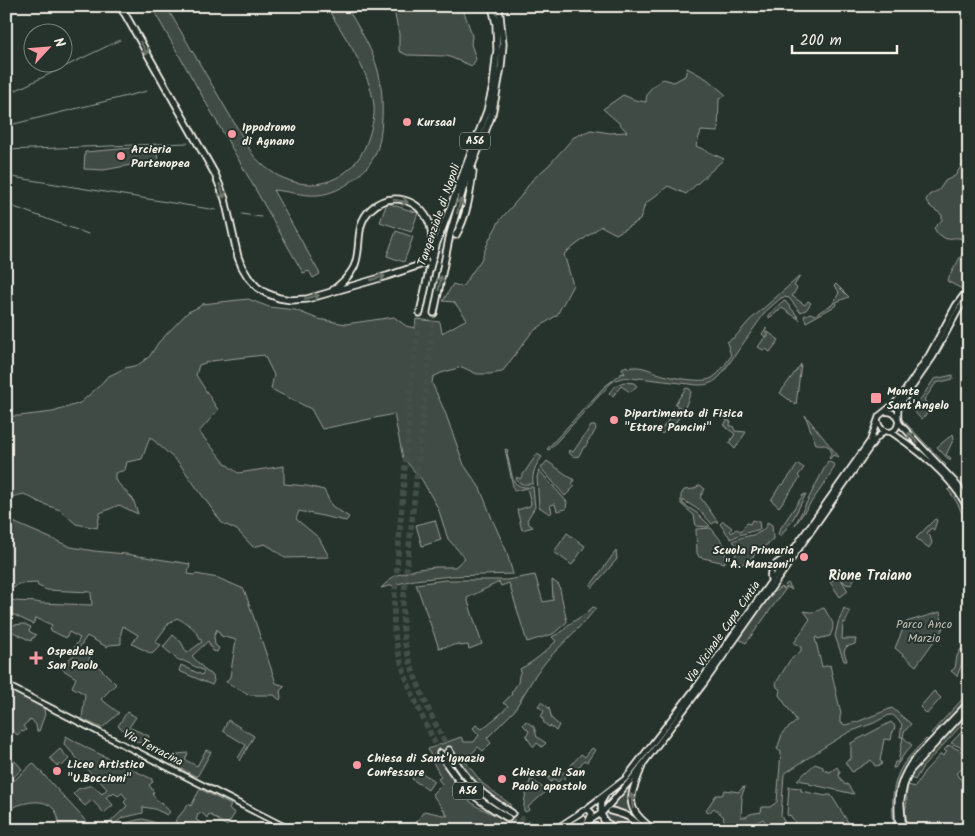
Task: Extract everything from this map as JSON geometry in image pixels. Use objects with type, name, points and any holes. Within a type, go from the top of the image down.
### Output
[{"type":"highway","points":[[119,6],[215,174],[225,199],[238,257],[248,277],[260,289],[279,298],[291,300],[307,299],[426,263]]},
{"type":"highway","name":"Tangenziale di Napoli","points":[[420,314],[436,246],[487,111],[493,86],[497,36],[492,6]]},
{"type":"highway","name":"Tangenziale di Napoli","points":[[434,313],[450,234],[463,189],[492,114],[499,82],[503,44],[499,6]]},
{"type":"highway","points":[[456,235],[466,210],[474,160]]},
{"type":"highway","points":[[332,291],[343,282],[354,266],[363,218],[378,204],[388,200],[402,200],[414,204],[428,219],[431,229],[432,246],[429,271]]},
{"type":"highway","name":"A56","points":[[440,753],[454,776],[472,795],[490,807],[510,815],[473,785],[455,762],[449,750]]},
{"type":"highway","points":[[642,766],[631,792],[631,802],[637,816],[653,829]]},
{"type":"highway","points":[[611,811],[624,814],[639,824],[653,829]]},
{"type":"highway","points":[[601,814],[606,822],[618,830]]},
{"type":"highway","points":[[565,830],[583,822]]},
{"type":"highway","points":[[636,822],[643,830]]},
{"type":"highway","points":[[593,830],[604,830]]},
{"type":"main road","points":[[969,288],[950,316],[920,370],[895,404],[881,414],[878,419],[879,427],[884,431],[891,432],[942,472],[961,490],[969,502]]},
{"type":"main road","points":[[891,432],[897,426],[898,409],[969,295]]},
{"type":"main road","points":[[950,316],[953,320],[951,324]]},
{"type":"main road","points":[[884,412],[895,414],[900,424],[942,472]]},
{"type":"main road","name":"Via Vicinale Cupa Cintia","points":[[576,830],[583,822],[601,814],[608,807],[642,766],[705,682],[870,441],[878,419]]},
{"type":"main road","name":"Via Vicinale Cupa Cintia","points":[[554,830],[586,809],[626,778],[685,702],[771,581],[770,574],[776,563],[793,557],[875,440],[884,431]]},
{"type":"main road","points":[[953,482],[969,511]]},
{"type":"main road","name":"Via Terracina","points":[[6,685],[291,830]]},
{"type":"main road","points":[[934,741],[969,702]]},
{"type":"main road","points":[[901,830],[897,804],[902,779],[912,762],[969,707]]},
{"type":"main road","points":[[601,814],[602,800],[607,793]]},
{"type":"main road","points":[[583,822],[589,820],[592,814],[590,810],[586,809]]},
{"type":"green space","name":"Ippodromo di Agnano","points":[[151,6],[166,6],[253,155],[259,162],[283,178],[297,183],[311,184],[336,178],[347,171],[364,150],[373,121],[374,106],[368,80],[348,41],[326,6],[346,6],[366,41],[379,73],[382,105],[378,147],[369,164],[362,172],[337,190],[312,195],[273,190],[320,274],[313,278],[309,271],[303,273]]},
{"type":"green space","points":[[393,6],[462,6],[472,36],[471,44],[476,59],[472,66],[447,56],[407,55],[399,51],[399,34]]},
{"type":"green space","points":[[687,68],[707,79],[726,95],[719,99],[718,132],[701,131],[696,146],[724,159],[686,194],[668,186],[645,204],[640,220],[616,234],[601,226],[564,254],[573,285],[557,315],[532,332],[502,372],[477,374],[462,367],[433,377],[432,383],[445,412],[464,465],[480,488],[506,550],[513,574],[451,576],[414,580],[381,588],[394,576],[418,569],[455,567],[465,558],[448,539],[438,508],[422,480],[403,458],[394,414],[322,429],[311,409],[271,389],[274,375],[264,355],[211,361],[199,365],[196,375],[218,410],[199,432],[226,464],[238,473],[284,466],[284,484],[324,490],[332,506],[349,517],[346,521],[299,511],[296,519],[319,538],[329,557],[285,558],[265,544],[253,547],[237,530],[222,523],[179,463],[150,437],[142,459],[127,462],[125,470],[115,473],[115,480],[133,499],[138,514],[119,505],[100,513],[97,528],[76,524],[60,510],[24,494],[11,497],[6,509],[6,416],[53,412],[80,403],[107,377],[125,368],[138,365],[150,356],[158,343],[188,312],[202,304],[248,299],[269,307],[295,310],[318,319],[346,324],[394,317],[406,326],[415,328],[416,319],[440,322],[442,333],[467,319],[454,302],[443,301],[453,284],[462,287],[481,260],[500,220],[532,180],[548,166],[574,137],[591,130],[610,133],[627,132],[603,109],[623,95],[646,102],[647,94],[653,86],[663,79],[674,82],[685,76]]},
{"type":"green space","name":"Arcieria Partenopea","points":[[156,146],[158,160],[104,170],[84,169],[85,152]]},
{"type":"green space","points":[[969,154],[969,281],[962,289],[947,281],[967,242],[959,238],[946,239],[937,233],[934,228],[942,220],[942,215],[931,207],[926,200],[929,195],[939,190],[945,181],[955,176]]},
{"type":"green space","points":[[387,203],[418,213],[411,232],[380,222]]},
{"type":"green space","points":[[396,231],[413,237],[404,262],[387,256]]},
{"type":"green space","points":[[800,276],[794,286],[797,288],[792,296],[805,305],[808,301],[811,303],[806,310],[800,312],[789,298],[781,298],[766,311],[716,380],[708,384],[698,385],[639,378],[618,379],[611,383],[549,450],[547,449],[604,387],[622,373],[625,374],[622,368],[627,366],[628,368],[640,367],[668,376],[692,380],[706,380],[716,375],[731,356],[727,342],[736,336],[749,321]]},
{"type":"green space","points":[[836,284],[849,297],[836,302],[837,305],[806,322],[804,316],[810,313],[815,315],[832,305],[839,293],[834,286]]},
{"type":"green space","points":[[785,301],[800,320],[782,308],[769,318],[769,314]]},
{"type":"green space","points":[[766,328],[766,337],[768,337],[768,332],[779,340],[770,352],[758,347],[765,337],[762,334]]},
{"type":"green space","points":[[801,364],[796,405],[780,393]]},
{"type":"green space","points":[[953,375],[953,379],[936,383],[924,400],[928,404],[925,405],[927,414],[921,419],[911,408],[918,403],[934,379]]},
{"type":"green space","points":[[624,382],[634,383],[637,386],[630,392],[621,386],[613,396],[609,393],[615,386]]},
{"type":"green space","points":[[686,388],[690,389],[691,392],[684,410],[675,404]]},
{"type":"green space","points":[[677,407],[683,411],[676,422],[662,434],[660,432]]},
{"type":"green space","points":[[805,415],[839,458],[833,455],[830,459],[831,449],[828,446],[816,444]]},
{"type":"green space","points":[[902,419],[946,465],[944,467],[902,423],[900,420]]},
{"type":"green space","points":[[727,420],[731,422],[730,426],[733,426],[735,431],[746,432],[735,449],[729,443],[735,434],[724,426]]},
{"type":"green space","points":[[591,426],[595,426],[596,429],[593,435],[578,457],[574,457],[568,452],[569,450],[573,452]]},
{"type":"green space","points":[[953,434],[954,438],[946,455],[951,458],[950,461],[937,447]]},
{"type":"green space","points":[[505,449],[508,450],[507,453],[515,483],[519,486],[533,487],[535,507],[527,520],[533,527],[522,530],[517,510],[530,506],[531,503],[527,488],[514,491]]},
{"type":"green space","points":[[537,454],[542,457],[534,470],[533,484],[519,483],[516,479],[517,477],[520,479]]},
{"type":"green space","points":[[547,461],[574,480],[572,484],[575,486],[565,496],[541,468]]},
{"type":"green space","points":[[828,461],[835,465],[829,477],[795,525]]},
{"type":"green space","points":[[798,464],[804,468],[798,476],[800,478],[779,507],[771,500],[781,484],[783,485]]},
{"type":"green space","points":[[539,470],[567,502],[566,509],[557,511],[555,504],[550,505],[552,512],[550,514],[539,507],[537,477]]},
{"type":"green space","points":[[700,485],[705,489],[700,497],[718,522],[712,524],[699,510],[683,500],[683,504],[697,513],[710,526],[708,527],[696,526],[694,515],[681,504],[681,495],[684,490],[694,489]]},
{"type":"green space","points":[[951,488],[966,511],[969,537],[964,518],[948,490]]},
{"type":"green space","points":[[806,494],[781,536],[778,534],[780,529],[803,495]]},
{"type":"green space","points":[[6,519],[71,547],[190,564],[188,574],[218,578],[244,589],[276,683],[285,686],[280,691],[280,700],[274,695],[250,695],[226,682],[230,677],[236,640],[221,636],[217,629],[214,636],[215,645],[219,648],[217,652],[213,651],[208,641],[192,656],[213,676],[214,681],[212,685],[179,671],[181,665],[202,675],[204,671],[178,660],[163,647],[173,635],[181,642],[187,653],[202,642],[192,627],[177,618],[169,623],[155,642],[161,645],[152,654],[132,644],[138,635],[123,626],[121,644],[109,645],[107,647],[87,636],[79,648],[74,648],[80,638],[69,632],[66,638],[50,630],[52,625],[36,618],[33,624],[12,614],[6,616],[12,600],[92,605],[91,592],[47,590],[38,586],[37,583],[18,584],[14,588],[6,583]]},
{"type":"green space","points":[[935,519],[937,520],[934,530],[931,528],[927,533],[932,543],[929,548],[916,538]]},
{"type":"green space","points":[[435,520],[441,540],[422,546],[416,525]]},
{"type":"green space","points":[[752,520],[759,522],[760,529],[731,539],[720,524],[723,521],[732,528],[730,531],[732,533],[736,529],[741,531]]},
{"type":"green space","points":[[767,522],[772,525],[773,539],[741,565],[734,564],[737,546],[733,541],[760,532],[767,525]]},
{"type":"green space","points":[[711,528],[726,547],[725,563],[699,557],[697,553],[696,529]]},
{"type":"green space","points":[[567,533],[585,546],[572,565],[554,552]]},
{"type":"green space","points":[[616,551],[617,559],[592,588],[591,585]]},
{"type":"green space","points":[[847,572],[854,572],[854,579],[851,585],[846,584],[841,579],[848,591],[840,597],[830,582]]},
{"type":"green space","points":[[535,575],[543,602],[553,600],[552,580],[559,585],[567,622],[553,634],[527,642],[509,583],[501,586],[499,582],[467,598],[482,644],[469,649],[468,645],[460,646],[459,644],[439,648],[416,584],[445,580],[507,580]]},
{"type":"green space","points":[[788,583],[792,590],[787,587],[746,643],[739,639],[768,597],[770,598],[781,587],[783,589],[786,587],[785,585]]},
{"type":"green space","points":[[593,607],[596,608],[587,619],[536,674],[514,711],[487,738],[491,743],[483,751],[478,747],[465,761],[482,783],[510,804],[511,809],[477,784],[449,747],[445,748],[445,751],[437,751],[437,755],[463,796],[476,806],[505,820],[512,813],[517,830],[411,830],[424,811],[448,816],[432,794],[442,784],[438,779],[441,777],[428,749],[461,737],[464,742],[474,742],[479,735],[473,728],[476,725],[482,729],[508,706],[503,703],[512,694],[518,683],[520,669],[556,641],[552,637],[563,631],[568,625]]},
{"type":"green space","points":[[823,608],[832,621],[832,631],[830,636],[815,638],[822,667],[830,665],[841,714],[840,722],[845,725],[857,722],[892,708],[911,724],[904,732],[903,737],[900,737],[902,724],[893,715],[889,715],[849,732],[784,774],[781,816],[789,830],[771,830],[763,819],[744,830],[739,827],[732,829],[726,824],[723,819],[724,817],[714,808],[709,813],[706,810],[716,795],[722,795],[725,790],[739,792],[745,787],[741,797],[741,817],[761,812],[762,807],[770,807],[777,802],[781,752],[777,749],[783,732],[797,721],[779,695],[780,690],[776,683],[790,660],[801,651],[801,647],[794,643],[810,619],[804,611],[814,612]]},
{"type":"green space","points":[[844,608],[850,612],[845,623],[843,623],[842,639],[856,639],[855,644],[846,647],[844,652],[847,661],[844,661],[835,636]]},
{"type":"green space","name":"Parco Anco Marzio","points":[[940,612],[943,625],[942,630],[916,666],[895,648],[906,622]]},
{"type":"green space","points":[[24,624],[31,627],[29,631],[36,635],[31,641],[9,630],[13,625]]},
{"type":"green space","points":[[961,649],[969,654],[965,656],[957,676],[951,671],[955,668],[957,656]]},
{"type":"green space","points":[[79,651],[88,653],[90,656],[89,660],[94,666],[97,665],[116,684],[101,699],[119,713],[102,728],[82,719],[85,694],[72,687],[76,678],[62,669],[70,658]]},
{"type":"green space","points":[[6,688],[45,707],[45,714],[39,731],[37,731],[36,725],[31,719],[23,726],[26,730],[17,735],[6,723]]},
{"type":"green space","points":[[934,691],[941,698],[927,714],[920,707]]},
{"type":"green space","points":[[969,692],[969,698],[934,736],[931,733]]},
{"type":"green space","points":[[541,702],[549,708],[552,719],[559,725],[556,731],[544,723],[541,717],[544,711],[538,706]]},
{"type":"green space","points":[[969,711],[969,717],[922,768],[915,780],[910,778],[918,765]]},
{"type":"green space","points":[[127,712],[136,717],[126,732],[118,726]]},
{"type":"green space","points":[[228,720],[254,736],[240,761],[238,758],[246,745],[223,731]]},
{"type":"green space","points":[[526,721],[534,727],[537,737],[546,743],[542,747],[537,743],[534,747],[526,737],[529,731],[523,725]]},
{"type":"green space","points":[[891,722],[895,726],[891,740],[884,739],[881,765],[875,766],[871,760],[852,772],[845,762],[851,759],[851,743]]},
{"type":"green space","points":[[969,724],[969,751],[951,743]]},
{"type":"green space","points":[[131,728],[149,736],[145,745],[127,737]]},
{"type":"green space","points":[[66,736],[152,779],[153,782],[149,785],[154,792],[152,794],[170,812],[167,815],[155,809],[143,807],[143,813],[122,818],[106,830],[104,828],[127,806],[124,802],[127,799],[122,793],[118,796],[114,792],[110,794],[106,797],[113,805],[104,813],[92,800],[85,806],[73,794],[78,789],[92,785],[102,794],[107,789],[64,744]]},
{"type":"green space","points":[[903,737],[912,745],[895,768],[893,768],[895,762],[898,762]]},
{"type":"green space","points":[[926,739],[929,741],[910,763],[900,781],[897,801],[898,830],[894,830],[894,786],[905,762]]},
{"type":"green space","points":[[949,745],[969,755],[969,778],[964,768],[956,773],[969,792],[969,830],[909,830],[905,809],[908,785],[915,787],[924,772],[941,754],[943,756],[947,752],[944,750]]},
{"type":"green space","points":[[592,748],[595,750],[587,762],[584,760],[576,771],[572,768],[564,779],[562,778],[558,782],[554,779],[551,782],[547,778],[565,772],[581,754],[585,757]]},
{"type":"green space","points":[[60,749],[69,759],[62,766],[60,764],[57,766],[50,758]]},
{"type":"green space","points":[[206,750],[211,752],[197,777],[172,764],[178,754],[188,753],[185,760],[197,766]]},
{"type":"green space","points":[[15,761],[22,769],[6,784],[6,770]]},
{"type":"green space","points":[[33,763],[94,830],[60,830],[57,814],[53,808],[43,803],[25,803],[13,807],[13,810],[6,812],[6,788]]},
{"type":"green space","points":[[815,764],[823,767],[823,770],[830,772],[837,767],[840,772],[839,776],[854,794],[797,780]]},
{"type":"green space","points":[[418,770],[434,781],[428,790],[412,779]]},
{"type":"green space","points":[[531,779],[547,791],[528,807],[529,810],[526,812],[524,811],[525,799]]},
{"type":"green space","points":[[632,782],[629,799],[641,821],[625,812],[612,808],[610,814],[621,815],[636,825],[638,830],[619,828],[603,814]]},
{"type":"green space","points":[[789,787],[801,788],[801,791],[826,796],[831,795],[848,822],[835,830],[810,830],[795,827],[793,824],[795,822],[787,814]]},
{"type":"green space","points":[[200,789],[231,805],[229,809],[235,813],[227,826],[209,814],[207,818],[201,812],[196,820],[203,824],[201,826],[204,830],[183,830],[175,821],[189,804],[191,806]]},
{"type":"green space","points":[[143,819],[153,822],[165,830],[113,830],[124,824]]},
{"type":"waterway","points":[[6,95],[120,40]]},
{"type":"waterway","points":[[6,126],[147,91]]},
{"type":"waterway","points":[[6,150],[188,143]]},
{"type":"waterway","points":[[6,176],[216,210]]},
{"type":"waterway","points":[[6,204],[88,234]]},
{"type":"waterway","points":[[242,214],[261,217]]},
{"type":"tunnel","points":[[426,263],[441,253],[456,235]]},
{"type":"tunnel","points":[[420,313],[413,366],[394,605],[394,627],[399,654],[408,683],[440,753]]},
{"type":"tunnel","points":[[434,313],[403,604],[403,626],[407,653],[417,681],[449,750]]},
{"type":"tunnel","points":[[583,819],[606,811]]},
{"type":"tunnel","points":[[512,813],[540,830]]},
{"type":"tunnel","points":[[508,818],[528,830]]},
{"type":"place","name":"Kursaal","points":[[407,122]]},
{"type":"place","name":"Ippodromo di Agnano","points":[[232,134]]},
{"type":"place","name":"Arcieria Partenopea","points":[[121,156]]},
{"type":"place","name":"Monte Sant'Angelo","points":[[876,398]]},
{"type":"place","name":"Dipartimento di Fisica \"Ettore Pancini\"","points":[[614,420]]},
{"type":"place","name":"Scuola Primaria \"A. Manzoni\"","points":[[804,557]]},
{"type":"place","name":"Ospedale San Paolo","points":[[36,658]]},
{"type":"place","name":"Chiesa di Sant'Ignazio Confessore","points":[[357,765]]},
{"type":"place","name":"Liceo Artistico \"U.Boccioni\"","points":[[57,771]]},
{"type":"place","name":"Chiesa di San Paolo apostolo","points":[[502,779]]},
{"type":"district","name":"Rione Traiano","points":[[870,576]]}]
